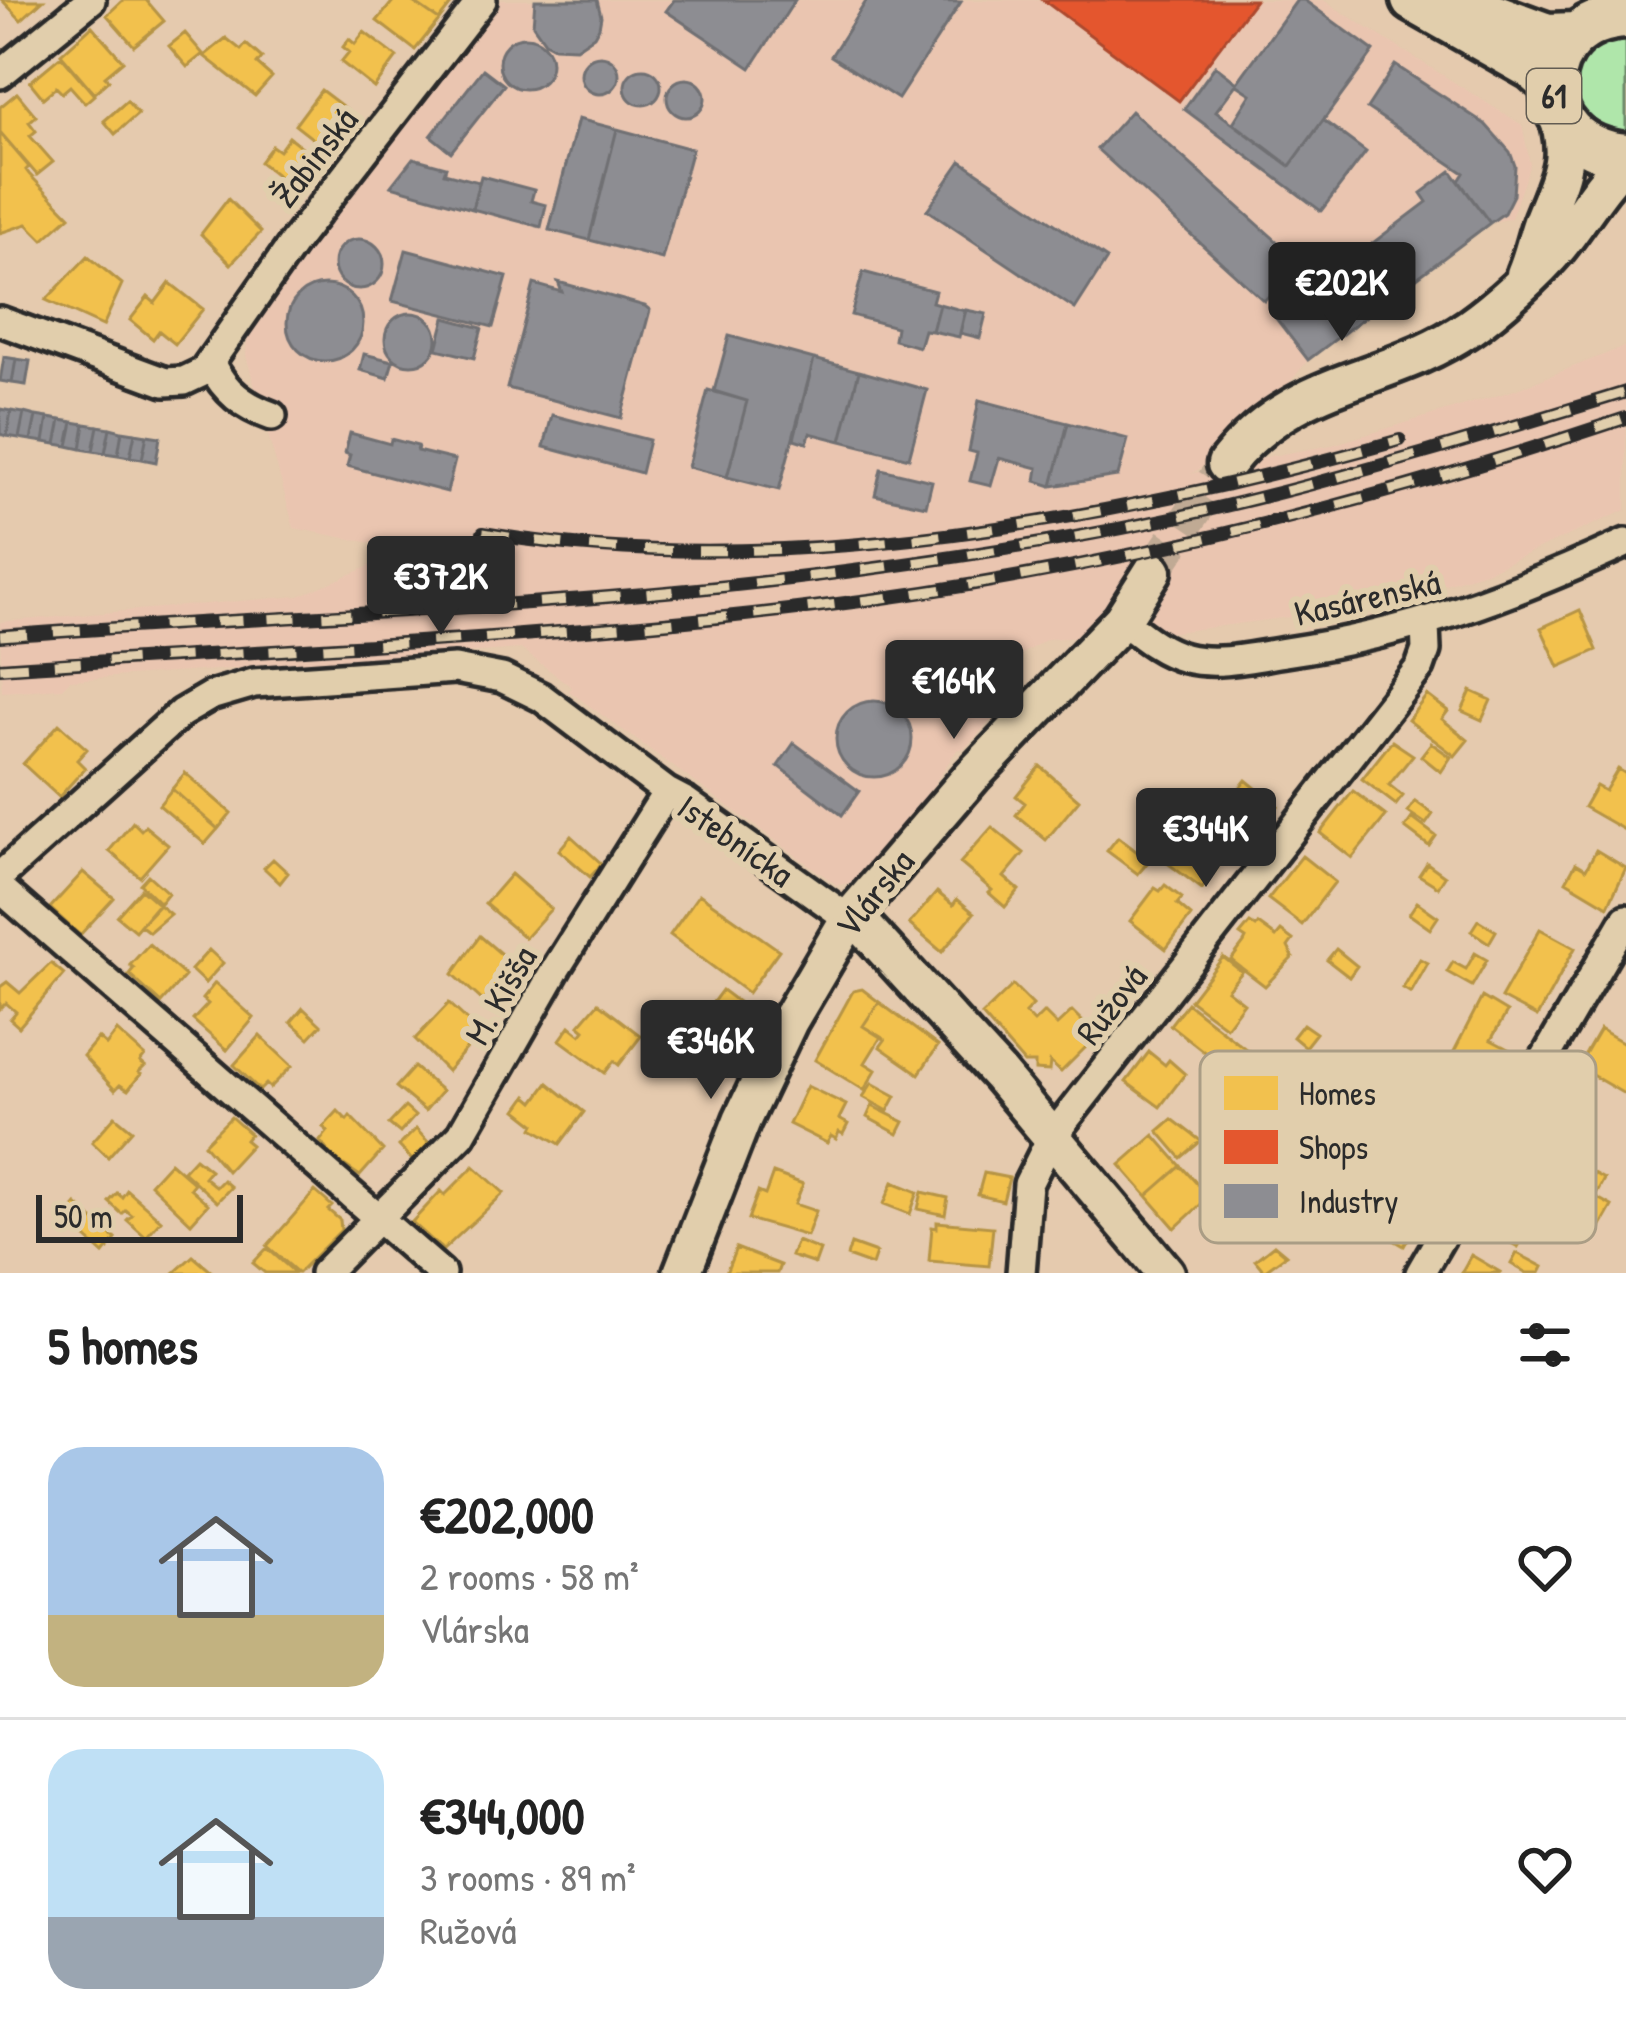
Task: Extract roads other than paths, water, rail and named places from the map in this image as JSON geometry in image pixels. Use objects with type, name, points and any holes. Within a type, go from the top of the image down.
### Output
[{"type":"main road","name":"61","points":[[1413,0],[1533,68],[1554,97],[1568,131],[1601,153],[1626,158]]},
{"type":"main road","name":"61","points":[[1455,0],[1546,35],[1576,34]]},
{"type":"main road","name":"61","points":[[1554,97],[1561,52],[1576,34],[1607,18],[1626,17]]},
{"type":"main road","points":[[1520,282],[1564,173],[1565,147],[1554,97]]},
{"type":"main road","points":[[1226,464],[1248,437],[1279,412],[1317,392],[1440,345],[1476,323],[1552,254],[1600,185],[1626,158]]},
{"type":"main road","name":"Vlárska","points":[[682,1273],[751,1100],[817,968],[849,919],[972,776],[1122,620],[1154,571]]},
{"type":"main road","name":"Istebnícka","points":[[849,919],[867,930],[999,1074],[1166,1273]]},
{"type":"street","points":[[0,74],[91,0]]},
{"type":"street","name":"Žabinská","points":[[211,364],[294,242],[482,0]]},
{"type":"street","points":[[0,321],[165,382],[184,381],[211,364],[218,379],[244,406],[272,416]]},
{"type":"street","name":"Kasárenská","points":[[1122,620],[1184,658],[1304,650],[1425,625],[1536,584],[1626,543]]},
{"type":"street","name":"Ružová","points":[[1021,1273],[1028,1184],[1051,1138],[1420,667],[1426,650],[1425,625]]},
{"type":"street","name":"Istebnícka","points":[[0,876],[181,713],[210,696],[254,683],[474,670],[502,677],[541,697],[849,919]]},
{"type":"street","name":"M. Kišša","points":[[324,1273],[461,1135],[557,967],[667,792]]},
{"type":"street","points":[[0,888],[441,1273]]},
{"type":"street","points":[[1549,1051],[1626,919]]},
{"type":"street","points":[[1420,1273],[1437,1243]]},
{"type":"tunnel","points":[[1153,571],[1226,464]]},
{"type":"railway","points":[[0,636],[611,597],[969,555],[1276,494],[1626,392]]},
{"type":"railway","points":[[0,668],[611,628],[918,593],[1225,534],[1426,480],[1626,418]]},
{"type":"railway","points":[[483,533],[595,547],[710,551],[827,547],[1062,518],[1291,469],[1400,440]]}]
